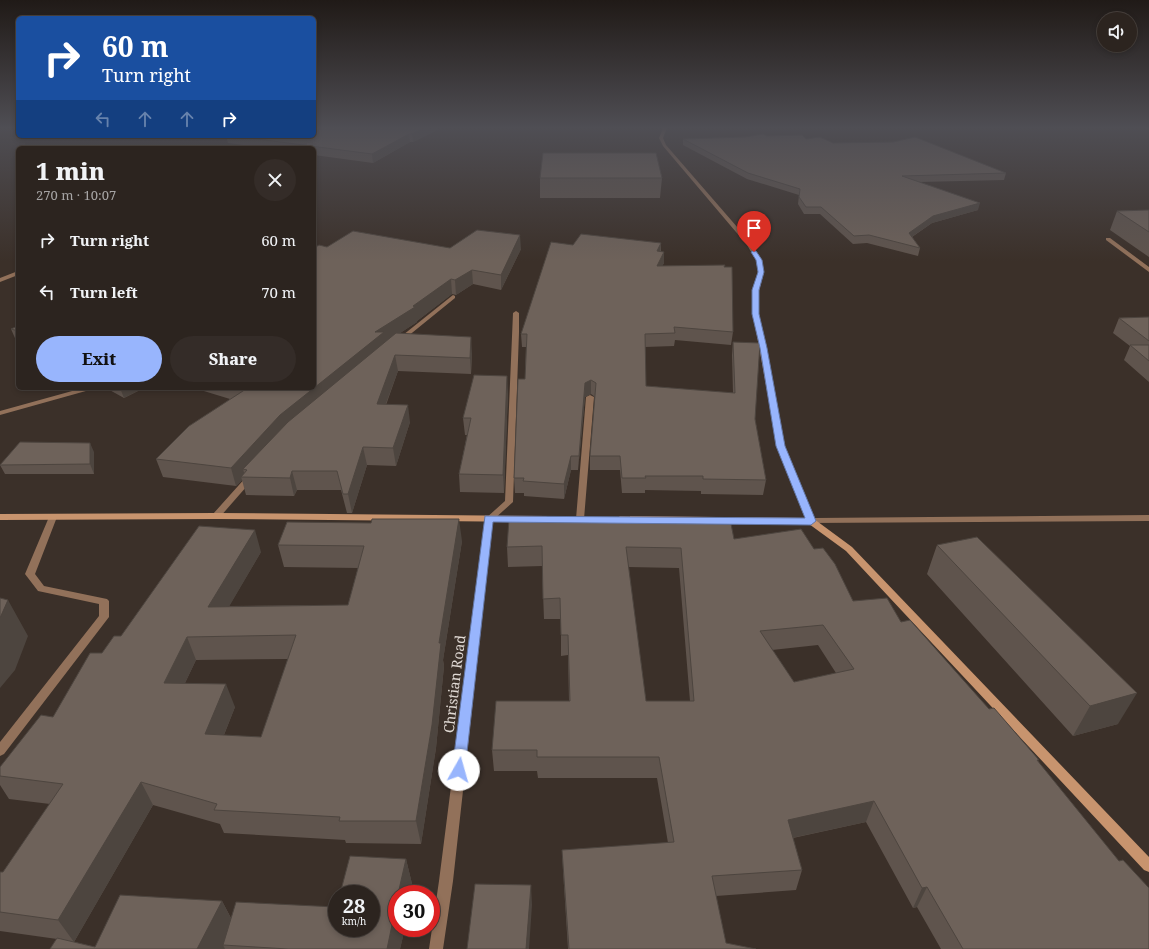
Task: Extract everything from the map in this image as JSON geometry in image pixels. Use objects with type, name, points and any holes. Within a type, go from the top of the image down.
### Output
[{"type":"street","points":[[687,172],[748,244],[759,260],[761,272],[756,290],[756,314],[764,348],[780,446],[811,521],[854,554],[1149,866]]},
{"type":"street","points":[[1108,239],[1149,270]]},
{"type":"street","points":[[0,280],[16,274]]},
{"type":"street","points":[[394,345],[453,297]]},
{"type":"street","points":[[489,519],[509,502],[516,314]]},
{"type":"street","points":[[0,413],[84,390]]},
{"type":"street","points":[[580,519],[590,397]]},
{"type":"street","points":[[216,516],[257,470]]},
{"type":"street","points":[[0,517],[216,516],[557,519]]},
{"type":"street","points":[[0,751],[104,617],[104,601],[41,588],[30,574],[53,517]]},
{"type":"street","points":[[611,519],[811,521],[1149,518]]},
{"type":"street","name":"Christian Road","points":[[436,949],[446,881],[489,519]]},
{"type":"building","points":[[541,172],[661,172],[662,178],[540,178]]},
{"type":"building","points":[[747,172],[1006,173],[902,176],[980,203],[933,216],[909,233],[920,248],[869,235],[854,236],[821,207],[806,207],[799,197],[800,189]]},
{"type":"building","points":[[1149,210],[1149,232],[1117,211]]},
{"type":"building","points":[[477,230],[520,235],[501,275],[472,270],[455,280],[451,279],[413,306],[415,307],[375,332],[384,332],[316,386],[316,247],[319,245],[327,247],[353,231],[450,248]]},
{"type":"building","points":[[581,234],[661,243],[657,251],[664,252],[657,266],[725,265],[724,267],[732,267],[733,332],[674,327],[675,333],[645,334],[646,386],[735,393],[733,342],[760,343],[755,419],[766,480],[703,479],[703,476],[645,476],[646,478],[622,478],[620,456],[590,456],[596,383],[591,380],[585,383],[579,456],[571,456],[564,484],[523,481],[524,478],[514,478],[518,379],[525,379],[527,334],[521,334],[551,242],[573,245]]},
{"type":"building","points":[[1149,317],[1149,341],[1119,318]]},
{"type":"building","points":[[396,333],[471,337],[470,358],[395,355],[377,404],[408,405],[393,448],[363,447],[348,494],[343,494],[337,471],[292,471],[290,478],[241,477],[247,470],[243,469],[288,422]]},
{"type":"building","points":[[1130,345],[1149,345],[1149,361]]},
{"type":"building","points":[[474,375],[507,376],[503,475],[459,474],[471,418],[463,418]]},
{"type":"building","points":[[244,390],[311,390],[280,415],[231,468],[156,459],[189,426]]},
{"type":"building","points":[[20,442],[90,443],[90,464],[0,465]]},
{"type":"building","points":[[630,517],[631,522],[731,524],[734,539],[801,529],[814,549],[823,548],[835,564],[853,601],[887,598],[901,622],[910,620],[989,709],[994,708],[1039,760],[1037,760],[1119,861],[1123,860],[1149,888],[1149,949],[963,949],[927,887],[922,888],[874,801],[788,820],[802,870],[712,876],[726,943],[756,949],[569,949],[562,850],[674,842],[659,757],[537,757],[537,750],[492,750],[496,701],[570,701],[568,635],[561,635],[560,598],[543,599],[542,546],[507,547],[509,519]],"holes":[[[626,547],[681,548],[694,701],[646,701]],[[823,625],[854,669],[794,682],[760,631]]]},
{"type":"building","points":[[372,519],[459,519],[439,643],[441,643],[432,725],[416,821],[339,821],[340,817],[214,810],[217,804],[141,782],[58,920],[0,912],[0,872],[3,872],[63,784],[0,776],[0,767],[41,715],[53,717],[90,653],[102,653],[114,636],[121,636],[199,526],[255,530],[208,607],[348,605],[364,546],[278,545],[287,522],[371,523]],"holes":[[[296,635],[261,737],[205,734],[226,684],[164,683],[187,637]]]},
{"type":"building","points":[[977,537],[1137,693],[1090,706],[937,545]]},
{"type":"building","points":[[0,598],[8,600],[0,618]]},
{"type":"building","points":[[350,856],[406,859],[400,885],[388,885],[388,937],[390,937],[387,949],[288,949],[223,945],[236,902],[328,907],[328,937],[380,937],[380,885],[342,885]]},
{"type":"building","points":[[475,884],[531,885],[526,949],[467,949]]},
{"type":"building","points":[[120,895],[222,901],[197,949],[50,949],[57,938],[95,947]]},
{"type":"route","points":[[459,770],[489,519],[811,521],[780,446],[764,348],[756,314],[756,290],[761,272],[759,260],[754,252]]}]
